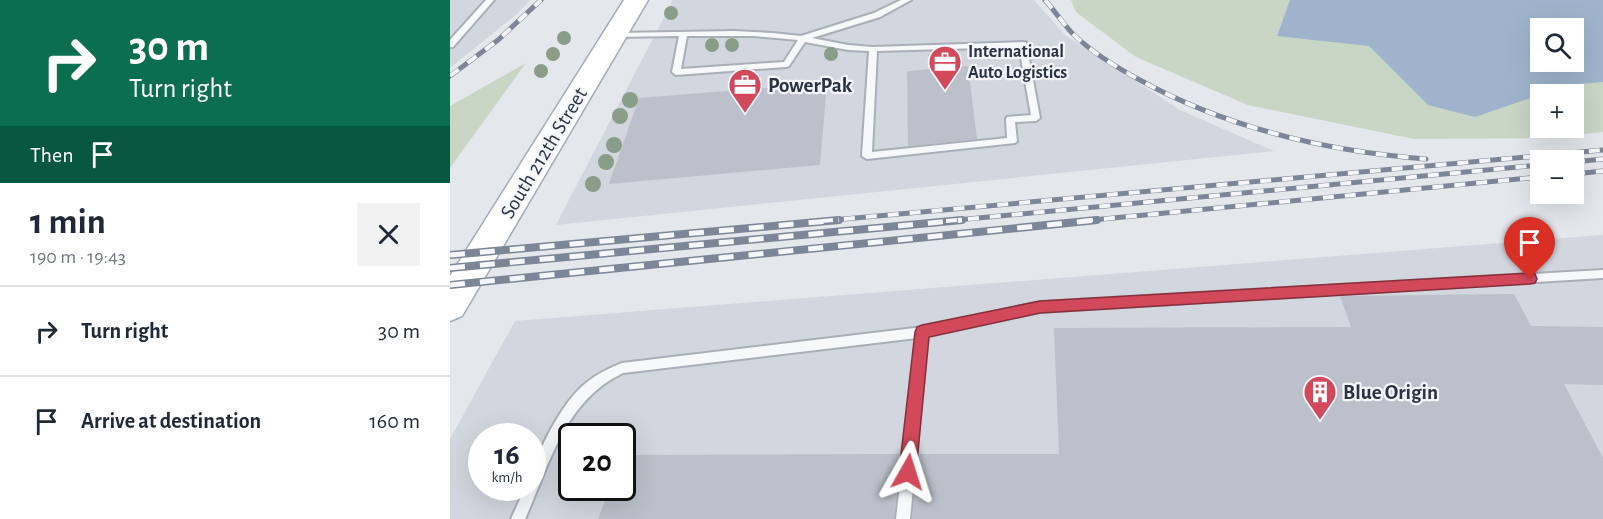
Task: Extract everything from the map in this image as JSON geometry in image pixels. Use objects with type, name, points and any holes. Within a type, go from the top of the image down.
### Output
[{"type":"main road","name":"South 212th Street","points":[[450,306],[636,0]]},
{"type":"lane","points":[[450,45],[490,0]]},
{"type":"lane","points":[[683,35],[676,72],[786,64],[804,38],[877,15],[907,0]]},
{"type":"lane","points":[[615,35],[769,35],[804,38],[850,49],[1023,44],[1036,118],[1010,119],[1012,141],[867,156],[873,49]]},
{"type":"lane","points":[[546,457],[568,409],[591,384],[606,374],[622,368],[922,332],[1040,307],[1603,274]]},
{"type":"lane","points":[[903,519],[922,332]]},
{"type":"lane","points":[[518,519],[526,501]]},
{"type":"shaded area","points":[[450,0],[530,0],[518,13],[450,68]]},
{"type":"shaded area","points":[[673,0],[1034,0],[1065,35],[1180,110],[1274,151],[556,225]]},
{"type":"shaded area","name":"Blue Origin","points":[[1603,235],[1603,519],[450,519],[450,439],[515,321]]},
{"type":"green space","points":[[1071,0],[1603,0],[1603,132],[1584,134],[1584,84],[1530,84],[1530,138],[1544,138],[1414,139],[1248,105],[1136,57],[1076,12]]},
{"type":"green space","points":[[526,63],[450,168],[450,106]]},
{"type":"water","points":[[1290,0],[1603,0],[1603,82],[1530,84],[1530,98],[1475,117],[1428,105],[1369,46],[1277,36]]},
{"type":"building","points":[[968,66],[977,139],[908,146],[907,71]]},
{"type":"building","points":[[827,83],[820,165],[609,184],[639,98]]},
{"type":"building","name":"Blue Origin","points":[[1514,294],[1531,326],[1603,327],[1603,385],[1564,384],[1603,458],[1603,519],[912,519],[919,454],[1059,454],[1054,328],[1351,327],[1340,296]]},
{"type":"building","points":[[901,454],[894,519],[598,519],[605,501],[636,501],[636,455]]},
{"type":"railway","points":[[450,76],[498,40],[541,0]]},
{"type":"railway","points":[[1045,0],[1074,35],[1089,48],[1138,79],[1206,111],[1241,124],[1314,143],[1426,159]]},
{"type":"railway","points":[[822,221],[1603,150]]},
{"type":"railway","points":[[1584,161],[1603,159]]},
{"type":"railway","points":[[946,221],[1530,166]]},
{"type":"railway","points":[[1584,173],[1603,171]]},
{"type":"railway","points":[[1082,221],[1530,178]]},
{"type":"railway","points":[[450,255],[839,220]]},
{"type":"railway","points":[[450,268],[962,220]]},
{"type":"railway","points":[[450,285],[1097,220]]},
{"type":"place","name":"International Auto Logistics","points":[[945,91]]},
{"type":"place","name":"PowerPak","points":[[745,114]]},
{"type":"place","name":"Blue Origin","points":[[1320,421]]},
{"type":"route","points":[[908,472],[922,332],[1040,307],[1530,279]]}]
